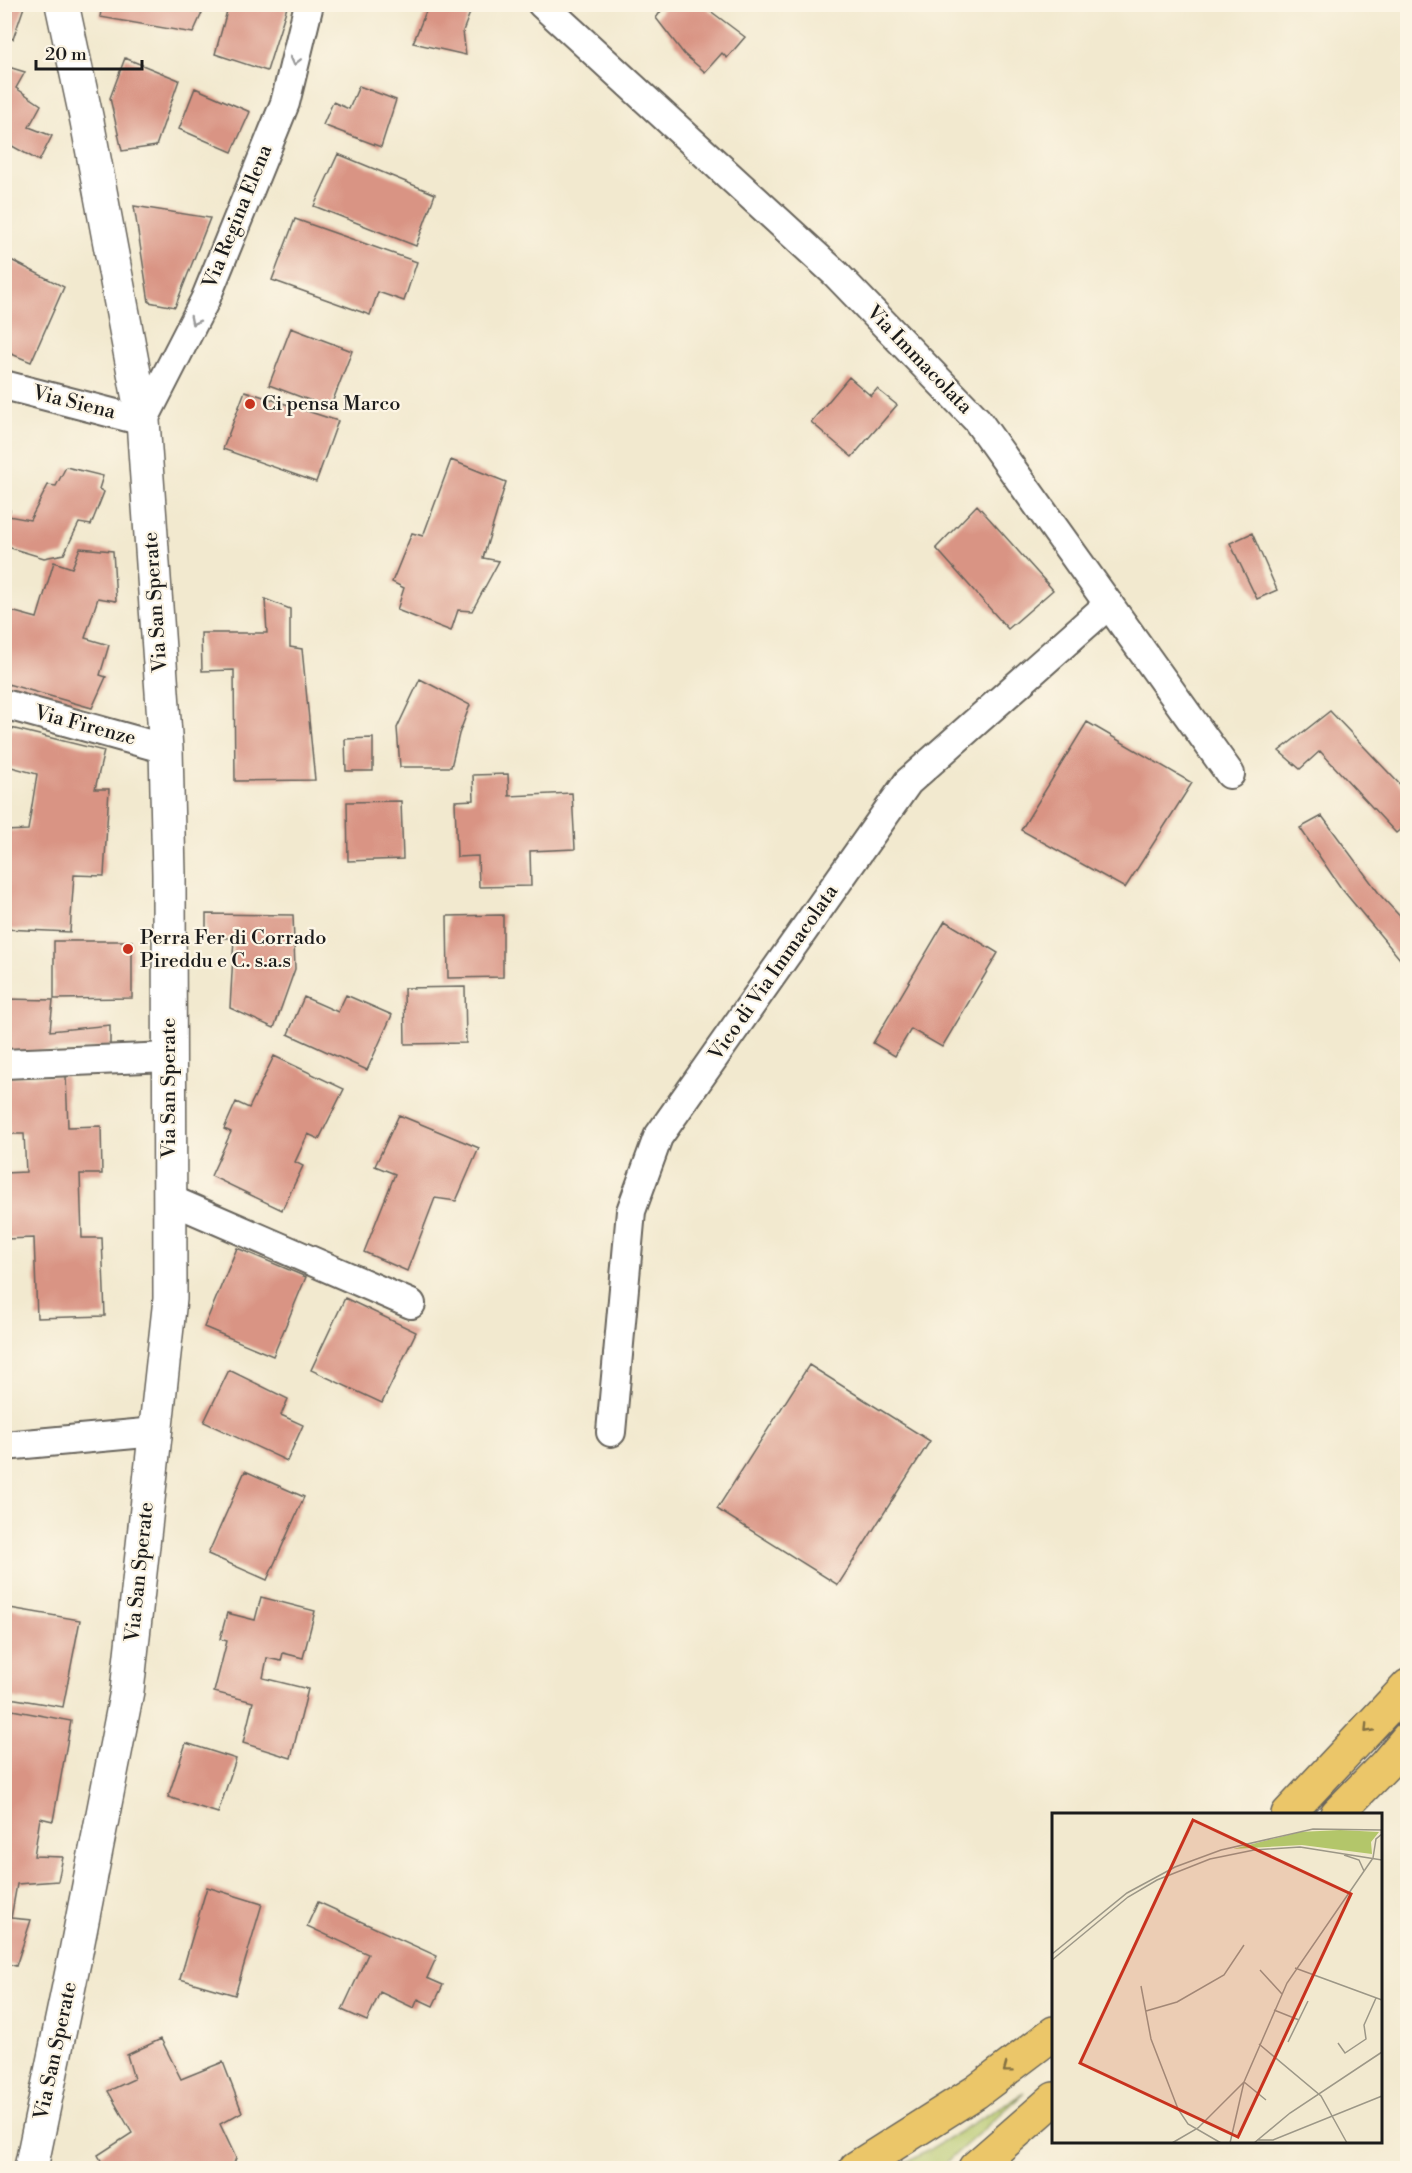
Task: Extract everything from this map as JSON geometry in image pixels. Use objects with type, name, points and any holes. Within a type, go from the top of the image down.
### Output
[{"type":"main road","points":[[1290,1813],[1407,1686]]},
{"type":"main road","points":[[1339,1813],[1386,1764],[1407,1738]]},
{"type":"main road","points":[[856,2169],[976,2092],[1052,2034]]},
{"type":"main road","points":[[975,2169],[1052,2100]]},
{"type":"street","name":"Via San Sperate","points":[[31,2169],[127,1691],[170,1299],[166,749],[143,421],[87,121],[62,4]]},
{"type":"street","name":"Via Regina Elena","points":[[143,421],[205,300],[285,103],[309,4]]},
{"type":"street","name":"Via Immacolata","points":[[542,4],[835,273],[976,420],[1230,774]]},
{"type":"street","name":"Via Siena","points":[[4,385],[143,421]]},
{"type":"street","name":"Vico di Via Immacolata","points":[[611,1432],[631,1211],[658,1137],[908,782],[1109,604]]},
{"type":"street","name":"Via Firenze","points":[[4,705],[166,749]]},
{"type":"street","points":[[4,1064],[169,1057]]},
{"type":"street","points":[[170,1199],[411,1304]]},
{"type":"street","points":[[4,1446],[156,1432]]},
{"type":"green space","points":[[1024,2093],[940,2168],[898,2168]]},
{"type":"building","points":[[4,4],[25,4],[13,39],[4,36]]},
{"type":"building","points":[[229,4],[288,4],[267,71],[215,54]]},
{"type":"building","points":[[429,4],[473,5],[463,31],[466,55],[413,43]]},
{"type":"building","points":[[666,4],[701,4],[745,37],[727,58],[722,53],[705,72],[684,54],[656,18]]},
{"type":"building","points":[[102,5],[187,5],[186,7],[202,13],[193,33],[100,17]]},
{"type":"building","points":[[125,58],[179,80],[156,146],[122,151],[110,98]]},
{"type":"building","points":[[5,66],[25,72],[16,88],[41,105],[29,127],[52,136],[39,161],[5,142]]},
{"type":"building","points":[[359,86],[396,100],[381,147],[323,125],[333,102],[349,109]]},
{"type":"building","points":[[195,88],[250,112],[232,152],[179,129]]},
{"type":"building","points":[[338,154],[435,194],[416,246],[314,206]]},
{"type":"building","points":[[134,206],[210,218],[175,307],[149,302]]},
{"type":"building","points":[[295,219],[417,262],[404,301],[378,292],[370,315],[272,280]]},
{"type":"building","points":[[9,259],[64,287],[31,362],[4,351],[4,265]]},
{"type":"building","points":[[291,328],[352,351],[330,408],[269,385]]},
{"type":"building","points":[[849,377],[871,396],[877,389],[897,405],[852,457],[811,422]]},
{"type":"building","points":[[245,391],[338,421],[316,482],[223,449]]},
{"type":"building","points":[[451,460],[506,482],[483,558],[499,561],[472,611],[458,610],[451,631],[397,610],[404,588],[392,582],[412,533],[423,536]]},
{"type":"building","points":[[66,467],[103,476],[99,489],[104,492],[91,525],[79,523],[64,554],[44,558],[4,546],[4,509],[10,510],[8,516],[30,520],[48,485],[56,486]]},
{"type":"building","points":[[977,505],[1053,590],[1008,629],[936,548]]},
{"type":"building","points":[[1252,533],[1277,590],[1257,599],[1230,543]]},
{"type":"building","points":[[80,548],[113,551],[116,601],[98,598],[85,638],[109,645],[100,675],[106,677],[92,708],[4,683],[4,609],[37,618],[54,562],[72,568]]},
{"type":"building","points":[[265,599],[290,609],[290,647],[302,649],[315,780],[235,781],[234,670],[202,671],[201,633],[267,633]]},
{"type":"building","points":[[420,679],[470,705],[459,734],[451,767],[400,767],[397,728]]},
{"type":"building","points":[[1330,711],[1408,793],[1408,823],[1396,833],[1320,751],[1300,769],[1279,751]]},
{"type":"building","points":[[1087,722],[1192,783],[1125,888],[1021,830]]},
{"type":"building","points":[[11,728],[104,751],[95,789],[109,789],[104,876],[74,875],[70,932],[4,929],[4,831],[28,830],[37,774],[4,765],[4,748]]},
{"type":"building","points":[[373,738],[373,771],[346,771],[345,739]]},
{"type":"building","points":[[508,774],[509,796],[572,793],[575,849],[530,851],[531,886],[479,887],[478,856],[457,857],[455,801],[474,800],[473,775]]},
{"type":"building","points":[[401,801],[403,859],[348,861],[347,802]]},
{"type":"building","points":[[1322,816],[1381,896],[1408,925],[1408,953],[1400,959],[1341,888],[1300,828]]},
{"type":"building","points":[[206,914],[293,915],[295,969],[274,1028],[230,1008],[234,938],[206,938]]},
{"type":"building","points":[[503,915],[503,977],[448,978],[447,916]]},
{"type":"building","points":[[945,921],[998,953],[942,1047],[911,1029],[895,1056],[873,1043]]},
{"type":"building","points":[[54,941],[132,941],[132,998],[54,999]]},
{"type":"building","points":[[465,987],[466,1043],[405,1044],[404,988]]},
{"type":"building","points":[[346,995],[392,1015],[367,1070],[288,1034],[304,997],[338,1012]]},
{"type":"building","points":[[4,999],[53,1000],[50,1031],[110,1025],[110,1047],[4,1053]]},
{"type":"building","points":[[274,1056],[344,1089],[319,1139],[308,1134],[295,1162],[303,1166],[282,1210],[211,1176],[231,1132],[224,1129],[236,1102],[249,1108]]},
{"type":"building","points":[[66,1076],[68,1127],[101,1126],[102,1174],[80,1174],[82,1238],[102,1238],[105,1316],[37,1318],[34,1238],[4,1239],[4,1173],[26,1172],[24,1134],[9,1134],[8,1112],[4,1112],[4,1077]]},
{"type":"building","points":[[399,1115],[479,1148],[456,1201],[435,1198],[407,1271],[364,1252],[395,1174],[375,1166]]},
{"type":"building","points":[[237,1248],[306,1277],[273,1356],[204,1327]]},
{"type":"building","points":[[345,1298],[416,1332],[382,1403],[311,1370]]},
{"type":"building","points":[[809,1365],[930,1441],[838,1585],[717,1509]]},
{"type":"building","points":[[229,1370],[288,1399],[281,1415],[303,1425],[287,1461],[204,1422]]},
{"type":"building","points":[[245,1471],[304,1497],[267,1580],[208,1554]]},
{"type":"building","points":[[261,1597],[315,1611],[303,1658],[283,1653],[281,1661],[267,1658],[263,1678],[308,1689],[291,1758],[243,1743],[253,1702],[214,1692],[227,1641],[220,1639],[227,1613],[255,1620]]},
{"type":"building","points":[[4,1607],[80,1620],[63,1707],[4,1697]]},
{"type":"building","points":[[12,1710],[71,1721],[53,1821],[40,1818],[34,1856],[63,1857],[58,1881],[17,1884],[11,1918],[31,1920],[16,1966],[4,1963],[4,1751]]},
{"type":"building","points":[[186,1743],[236,1759],[218,1813],[168,1797]]},
{"type":"building","points":[[207,1887],[262,1904],[235,1995],[180,1979]]},
{"type":"building","points":[[318,1902],[437,1956],[427,1978],[443,1985],[433,2006],[418,1999],[414,2008],[380,1992],[367,2021],[342,2010],[368,1954],[307,1926]]},
{"type":"building","points":[[161,2039],[181,2079],[223,2062],[242,2112],[220,2124],[236,2158],[232,2168],[105,2168],[98,2155],[132,2133],[108,2091],[134,2079],[127,2055]]},
{"type":"place","name":"Ci pensa Marco","points":[[250,404]]},
{"type":"place","name":"Perra Fer di Corrado Pireddu e C. s.a.s","points":[[128,949]]}]
